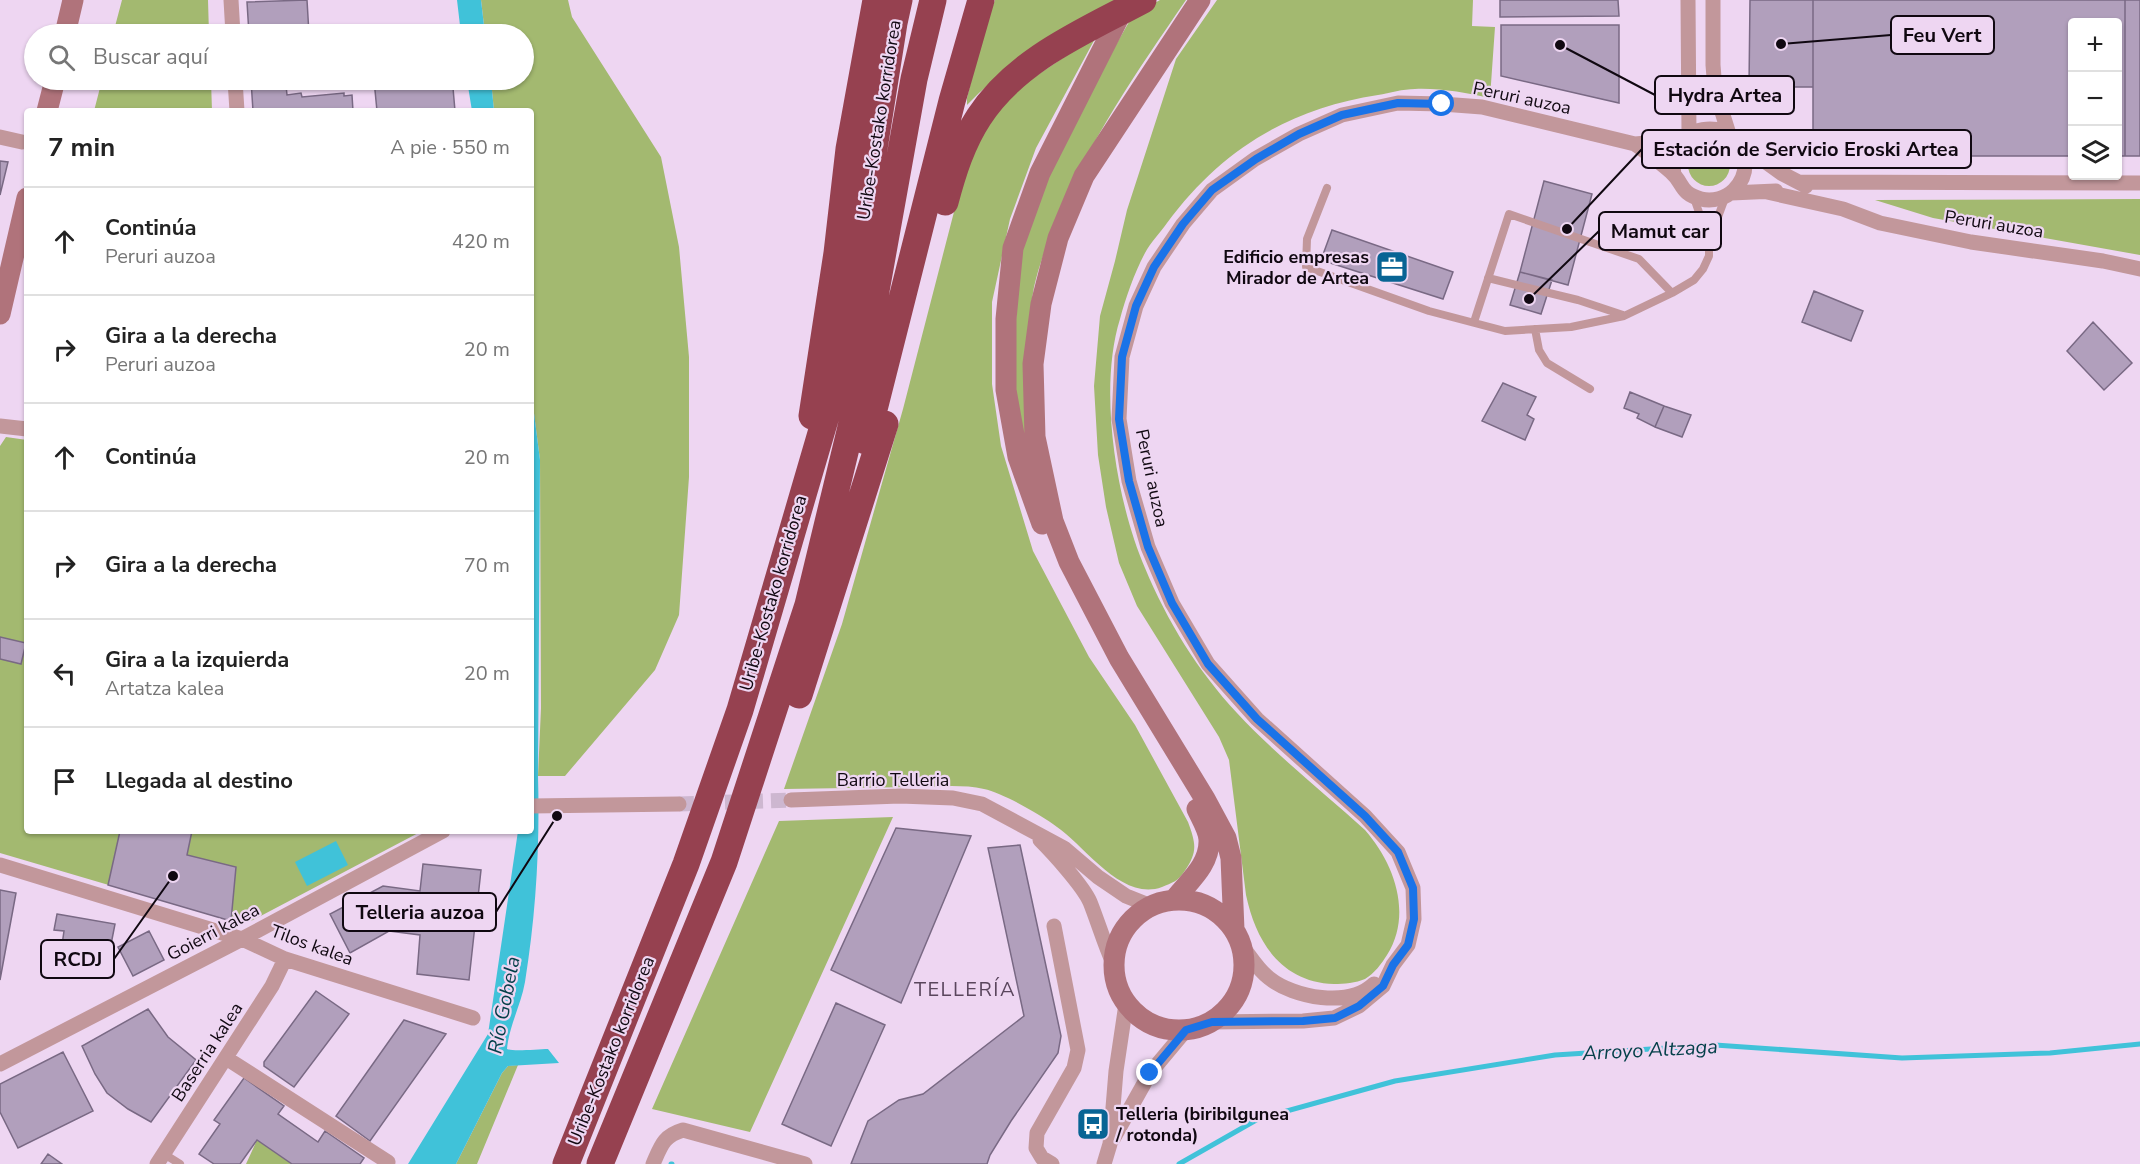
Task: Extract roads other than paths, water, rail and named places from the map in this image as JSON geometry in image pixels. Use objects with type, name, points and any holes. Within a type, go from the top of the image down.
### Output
[{"type":"highway","points":[[849,149],[852,57],[861,0]]},
{"type":"highway","points":[[804,485],[817,376],[837,254],[849,149],[876,0]]},
{"type":"highway","name":"Uribe-Kostako korridorea","points":[[566,1164],[686,864],[736,721],[838,375],[899,0]]},
{"type":"highway","name":"Uribe-Kostako korridorea","points":[[600,1164],[724,862],[808,605],[854,419],[914,79],[933,0]]},
{"type":"highway","points":[[799,694],[950,111],[981,0]]},
{"type":"highway","points":[[724,862],[799,694],[885,425],[959,155],[979,116],[1012,79],[1055,47],[1143,0]]},
{"type":"street","points":[[67,24],[73,0]]},
{"type":"street","points":[[231,0],[232,24]]},
{"type":"street","points":[[1127,0],[1040,173],[1013,248],[1006,319],[1006,390],[1018,458],[1047,539],[1110,662],[1191,797],[1209,838],[1206,857],[1198,872],[1174,900]]},
{"type":"street","points":[[1200,0],[1084,176],[1059,238],[1041,304],[1033,364],[1035,437],[1053,521],[1069,562],[1119,658],[1206,799],[1226,838],[1231,858],[1238,938],[1245,967],[1240,989],[1229,1007],[1212,1022]]},
{"type":"street","points":[[1688,0],[1685,137],[1674,156],[1674,174],[1685,191],[1694,197],[1715,200],[1728,195],[1737,187],[1745,169],[1745,160],[1733,138],[1715,90],[1713,0]]},
{"type":"street","points":[[48,108],[52,90]]},
{"type":"street","points":[[236,90],[237,108]]},
{"type":"street","name":"Peruri auzoa","points":[[1393,965],[1408,945],[1414,919],[1413,888],[1398,852],[1365,816],[1257,719],[1208,664],[1172,603],[1148,547],[1129,481],[1119,419],[1122,357],[1136,306],[1154,267],[1183,224],[1212,190],[1256,159],[1299,134],[1342,115],[1398,103],[1482,107],[1635,144],[1685,137]]},
{"type":"street","points":[[1685,137],[1705,128],[1713,128],[1733,138]]},
{"type":"street","points":[[0,137],[22,142]]},
{"type":"street","name":"Peruri auzoa","points":[[1733,138],[1781,173],[1843,209]]},
{"type":"street","name":"Peruri auzoa","points":[[1635,144],[1674,174]]},
{"type":"street","name":"Peruri auzoa","points":[[1799,182],[2140,183]]},
{"type":"street","name":"Peruri auzoa","points":[[1728,195],[1789,191],[1799,182]]},
{"type":"street","name":"Peruri auzoa","points":[[1767,192],[1843,209],[1880,223],[1971,242],[2103,261],[2140,269]]},
{"type":"street","points":[[0,314],[24,211]]},
{"type":"street","points":[[0,426],[24,429]]},
{"type":"street","name":"Barrio Telleria","points":[[791,801],[900,796],[952,798],[982,804],[1025,826]]},
{"type":"street","points":[[534,806],[679,804]]},
{"type":"street","points":[[1025,826],[1064,848],[1126,896],[1151,906]]},
{"type":"street","points":[[1025,826],[1053,853],[1089,900],[1103,942],[1113,963]]},
{"type":"street","name":"Goierri kalea","points":[[0,1064],[242,939],[437,834]]},
{"type":"street","name":"Tilos kalea","points":[[0,865],[242,939],[285,959],[473,1018]]},
{"type":"street","points":[[1174,900],[1191,901],[1223,916],[1268,978],[1292,992],[1318,998],[1343,997],[1367,991],[1393,965],[1383,986],[1359,1006],[1335,1018],[1303,1021],[1212,1022],[1186,1030],[1169,1030],[1138,1017],[1126,1005],[1114,978],[1113,963],[1116,945],[1124,929],[1136,915],[1151,906],[1174,900]]},
{"type":"street","points":[[1052,1164],[1042,1158],[1036,1148],[1037,1133],[1074,1068],[1078,1050],[1054,926]]},
{"type":"street","name":"Baserria kalea","points":[[161,1159],[272,986],[285,959]]},
{"type":"street","points":[[1104,1164],[1110,1144],[1116,1071],[1126,1005]]},
{"type":"street","points":[[1110,1144],[1150,1073],[1186,1030]]},
{"type":"street","points":[[226,1058],[388,1162]]},
{"type":"street","points":[[653,1164],[662,1142],[673,1133],[683,1130],[806,1164]]},
{"type":"lane","points":[[1327,188],[1307,239],[1306,267],[1429,311],[1505,331],[1571,327],[1624,316],[1694,280],[1703,269],[1708,256],[1709,241],[1728,195]]},
{"type":"lane","points":[[1694,197],[1709,241]]},
{"type":"lane","points":[[1474,322],[1509,214],[1639,259],[1672,293]]},
{"type":"lane","points":[[1488,278],[1578,300],[1624,316]]},
{"type":"lane","points":[[1535,329],[1539,350],[1547,363],[1590,389]]},
{"type":"lane","points":[[161,1159],[180,1164]]},
{"type":"water","points":[[457,0],[481,0],[484,24],[460,24]]},
{"type":"water","points":[[469,90],[492,90],[494,108],[472,108]]},
{"type":"water","name":"Río Gobela","points":[[534,413],[540,460],[538,854],[532,931],[525,982],[507,1049],[548,1049],[559,1063],[508,1066],[502,1073],[456,1164],[408,1164],[488,1034],[518,834],[534,834]]},
{"type":"water","points":[[336,841],[348,865],[307,886],[295,862]]},
{"type":"waterway","name":"Arroyo Altzaga","points":[[1179,1164],[1258,1119],[1395,1081],[1555,1055],[1715,1045],[1902,1058],[2050,1053],[2140,1044]]},
{"type":"tunnel","points":[[679,804],[791,800]]},
{"type":"place","name":"Feu Vert","points":[[1781,44]]},
{"type":"place","name":"Hydra Artea","points":[[1560,45]]},
{"type":"place","name":"Estación de Servicio Eroski Artea","points":[[1567,229]]},
{"type":"place","name":"Edificio empresas Mirador de Artea","points":[[1392,267]]},
{"type":"place","name":"Mamut car","points":[[1529,299]]},
{"type":"place","name":"Telleria auzoa","points":[[557,816]]},
{"type":"place","name":"RCDJ","points":[[173,876]]},
{"type":"place","name":"Telleria (biribilgunea / rotonda)","points":[[1093,1124]]},
{"type":"district","name":"TELLERÍA","points":[[965,989]]}]
